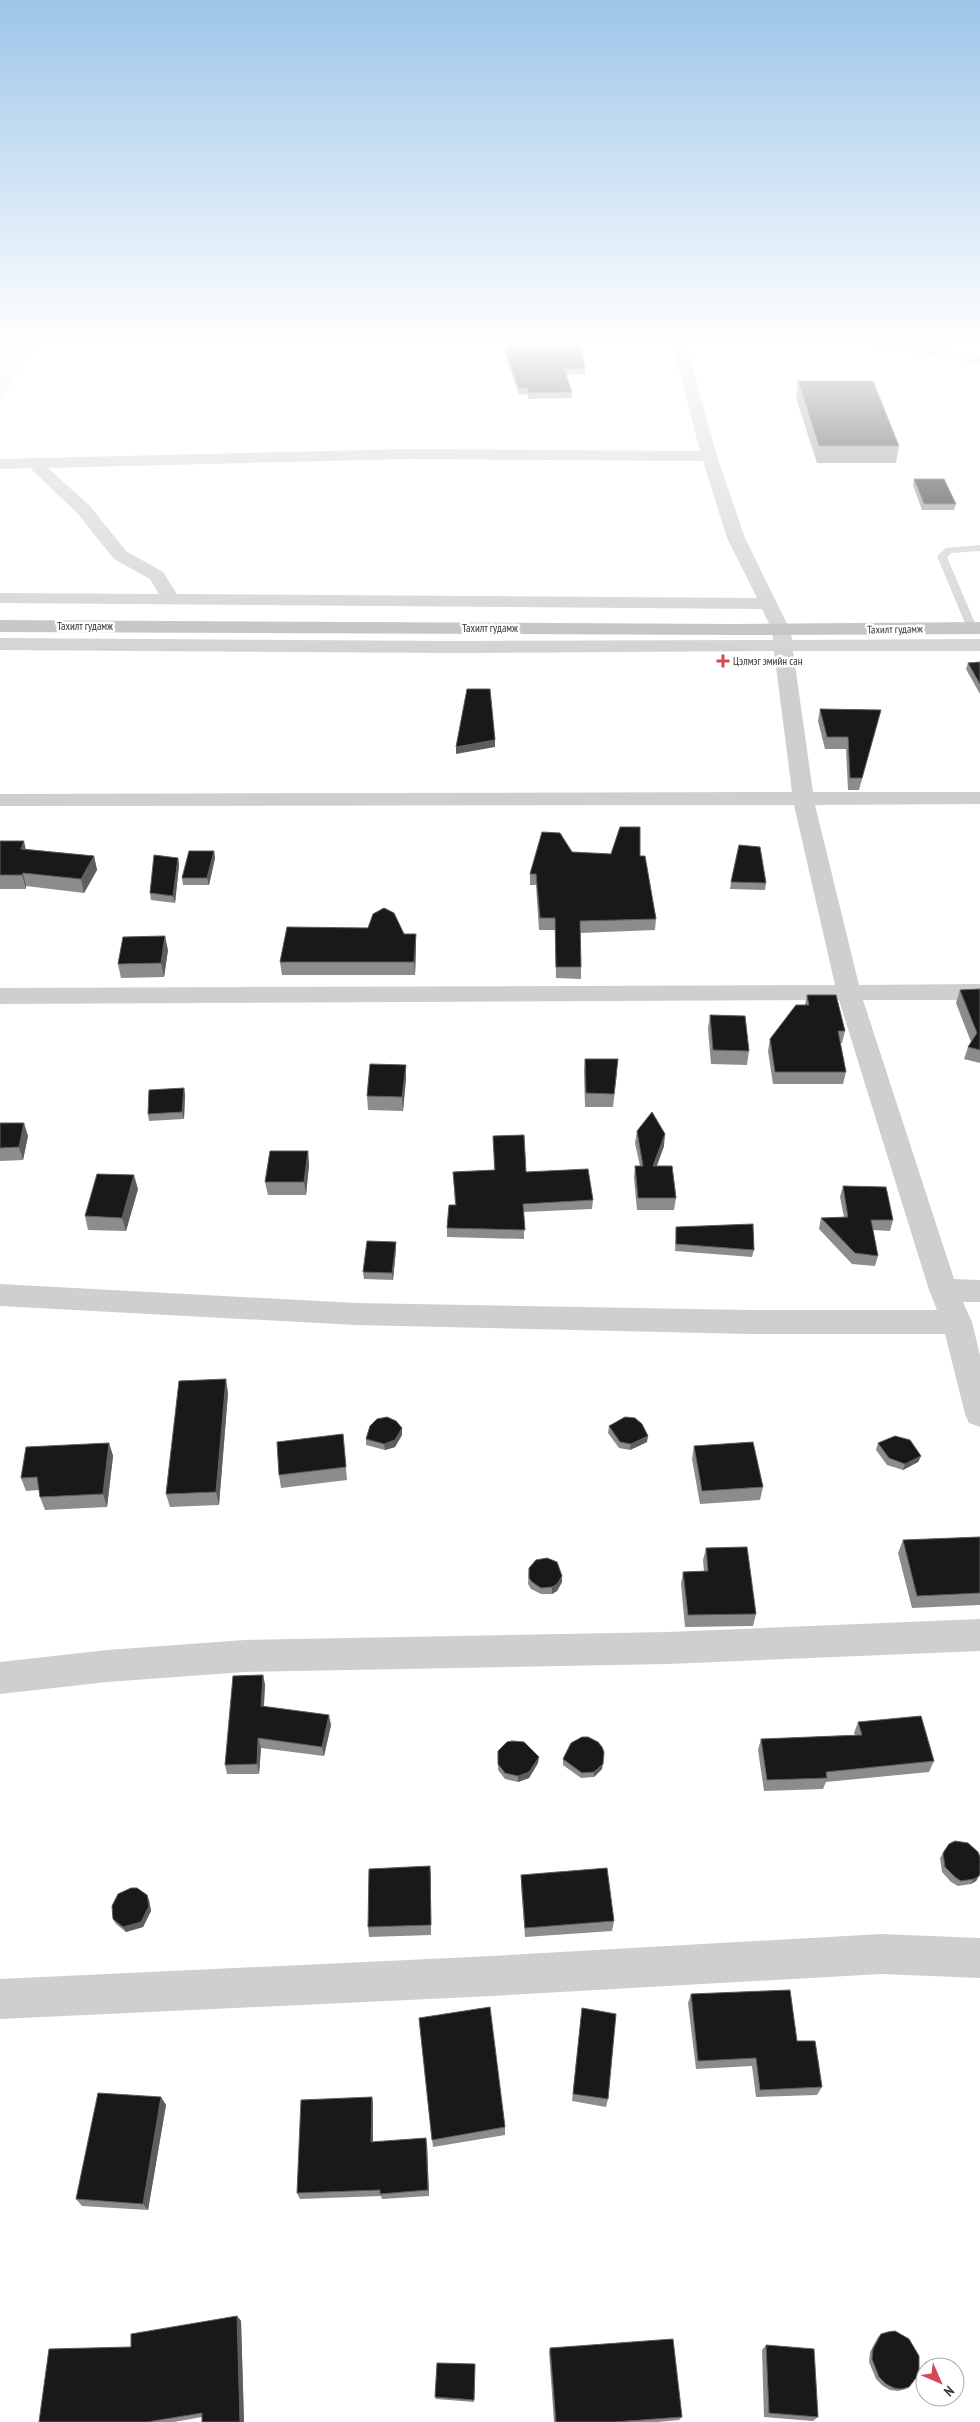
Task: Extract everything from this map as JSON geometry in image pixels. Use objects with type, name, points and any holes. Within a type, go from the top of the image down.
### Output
[{"type":"main road","name":"Тахилт гудамж","points":[[0,626],[226,625],[781,638]]},
{"type":"street","points":[[0,464],[310,457]]},
{"type":"street","points":[[709,457],[736,538],[768,604],[781,638],[803,797],[848,991],[943,1290],[957,1322],[980,1414]]},
{"type":"street","points":[[33,462],[84,510],[120,555],[157,576],[171,599]]},
{"type":"street","points":[[0,598],[768,604]]},
{"type":"street","points":[[0,644],[453,647],[978,634]]},
{"type":"street","points":[[0,800],[980,798]]},
{"type":"street","points":[[0,996],[848,991],[980,992]]},
{"type":"street","points":[[943,1290],[980,1291]]},
{"type":"street","points":[[0,1295],[356,1314],[750,1322],[957,1322]]},
{"type":"street","points":[[0,1678],[107,1666],[245,1656],[668,1648],[980,1635]]},
{"type":"street","points":[[0,1999],[512,1975],[881,1954],[980,1958]]},
{"type":"lane","points":[[978,634],[942,556],[949,550],[980,548]]},
{"type":"building","points":[[914,479],[944,479],[956,504],[924,504]]},
{"type":"building","points":[[980,662],[980,684],[968,663]]},
{"type":"building","points":[[467,689],[490,689],[495,740],[456,747]]},
{"type":"building","points":[[820,709],[881,710],[862,778],[850,778],[848,737],[827,737]]},
{"type":"building","points":[[620,827],[640,827],[640,856],[645,856],[656,919],[580,921],[581,967],[556,967],[555,918],[540,918],[536,874],[530,874],[542,832],[560,833],[572,852],[611,854]]},
{"type":"building","points":[[0,841],[24,841],[21,849],[94,856],[81,879],[23,873],[22,875],[0,875]]},
{"type":"building","points":[[739,845],[760,847],[766,883],[731,882]]},
{"type":"building","points":[[189,851],[214,851],[207,878],[182,878]]},
{"type":"building","points":[[154,855],[178,858],[173,896],[150,893]]},
{"type":"building","points":[[384,908],[394,913],[404,934],[416,934],[414,962],[280,962],[287,927],[368,928],[373,914]]},
{"type":"building","points":[[165,936],[161,963],[118,964],[123,937]]},
{"type":"building","points":[[980,989],[980,1050],[968,1047],[977,1033],[960,990]]},
{"type":"building","points":[[807,995],[836,995],[845,1031],[838,1031],[846,1072],[775,1072],[770,1039],[796,1005],[809,1005]]},
{"type":"building","points":[[710,1015],[745,1016],[749,1051],[713,1050]]},
{"type":"building","points":[[585,1059],[618,1059],[614,1094],[586,1093]]},
{"type":"building","points":[[370,1064],[406,1065],[402,1097],[367,1096]]},
{"type":"building","points":[[184,1088],[182,1112],[148,1114],[149,1090]]},
{"type":"building","points":[[652,1112],[665,1134],[653,1166],[672,1166],[676,1198],[638,1198],[635,1166],[643,1166],[637,1131]]},
{"type":"building","points":[[0,1123],[24,1123],[19,1147],[0,1148]]},
{"type":"building","points":[[524,1135],[526,1172],[588,1169],[593,1200],[523,1204],[525,1230],[447,1228],[449,1205],[456,1205],[453,1172],[495,1170],[493,1136]]},
{"type":"building","points":[[270,1151],[308,1151],[304,1182],[265,1182]]},
{"type":"building","points":[[97,1174],[134,1175],[122,1218],[85,1216]]},
{"type":"building","points":[[843,1186],[886,1187],[893,1220],[871,1220],[878,1256],[855,1253],[821,1218],[848,1217]]},
{"type":"building","points":[[753,1224],[754,1250],[676,1244],[676,1227]]},
{"type":"building","points":[[367,1241],[396,1242],[392,1273],[363,1272]]},
{"type":"building","points":[[226,1379],[216,1492],[166,1494],[179,1381]]},
{"type":"building","points":[[387,1417],[396,1421],[402,1428],[395,1440],[384,1444],[366,1439],[370,1426],[377,1419]]},
{"type":"building","points":[[625,1417],[635,1418],[642,1424],[648,1436],[631,1444],[620,1442],[609,1426]]},
{"type":"building","points":[[343,1434],[346,1467],[279,1475],[277,1442]]},
{"type":"building","points":[[895,1436],[910,1440],[921,1456],[905,1464],[889,1458],[878,1443]]},
{"type":"building","points":[[753,1442],[763,1487],[702,1491],[694,1446]]},
{"type":"building","points":[[109,1443],[103,1494],[40,1497],[37,1477],[21,1478],[26,1447]]},
{"type":"building","points":[[980,1537],[980,1593],[917,1596],[903,1540]]},
{"type":"building","points":[[747,1547],[756,1614],[688,1615],[683,1572],[708,1571],[706,1548]]},
{"type":"building","points":[[547,1558],[557,1562],[562,1576],[557,1584],[552,1587],[541,1588],[529,1578],[529,1568],[536,1560]]},
{"type":"building","points":[[263,1675],[261,1706],[329,1715],[322,1747],[258,1738],[257,1764],[225,1765],[233,1676]]},
{"type":"building","points":[[921,1716],[934,1761],[826,1772],[827,1778],[767,1780],[761,1739],[862,1735],[858,1722]]},
{"type":"building","points":[[582,1737],[588,1737],[598,1742],[604,1752],[603,1764],[594,1772],[582,1773],[563,1759],[571,1743]]},
{"type":"building","points":[[507,1742],[524,1742],[539,1757],[529,1772],[518,1776],[505,1773],[498,1764],[498,1751]]},
{"type":"building","points":[[955,1841],[968,1843],[978,1852],[980,1857],[980,1873],[974,1879],[961,1881],[945,1867],[943,1853],[949,1844]]},
{"type":"building","points":[[430,1866],[431,1925],[368,1927],[369,1869]]},
{"type":"building","points":[[607,1868],[614,1921],[525,1928],[521,1875]]},
{"type":"building","points":[[131,1888],[137,1888],[147,1895],[149,1906],[141,1922],[123,1927],[113,1919],[112,1906],[118,1894]]},
{"type":"building","points":[[790,1990],[797,2041],[815,2041],[822,2087],[760,2090],[756,2058],[698,2061],[691,1994]]},
{"type":"building","points":[[490,2007],[505,2127],[432,2140],[419,2018]]},
{"type":"building","points":[[582,2008],[616,2014],[608,2099],[573,2094]]},
{"type":"building","points":[[98,2093],[161,2097],[143,2204],[76,2199]]},
{"type":"building","points":[[372,2097],[371,2142],[426,2138],[428,2190],[380,2194],[380,2190],[297,2193],[301,2100]]},
{"type":"building","points":[[237,2316],[240,2422],[202,2422],[202,2413],[147,2422],[39,2422],[49,2349],[131,2347],[131,2334]]},
{"type":"building","points":[[895,2331],[909,2339],[919,2356],[915,2357],[915,2379],[909,2387],[901,2389],[886,2384],[879,2377],[872,2359],[873,2349],[881,2334]]},
{"type":"building","points":[[673,2339],[682,2417],[614,2422],[556,2422],[550,2348]]},
{"type":"building","points":[[766,2345],[814,2349],[818,2417],[769,2413]]},
{"type":"building","points":[[437,2363],[475,2364],[474,2400],[435,2397]]},
{"type":"place","name":"Цэлмэг эмийн сан","points":[[723,661]]}]
